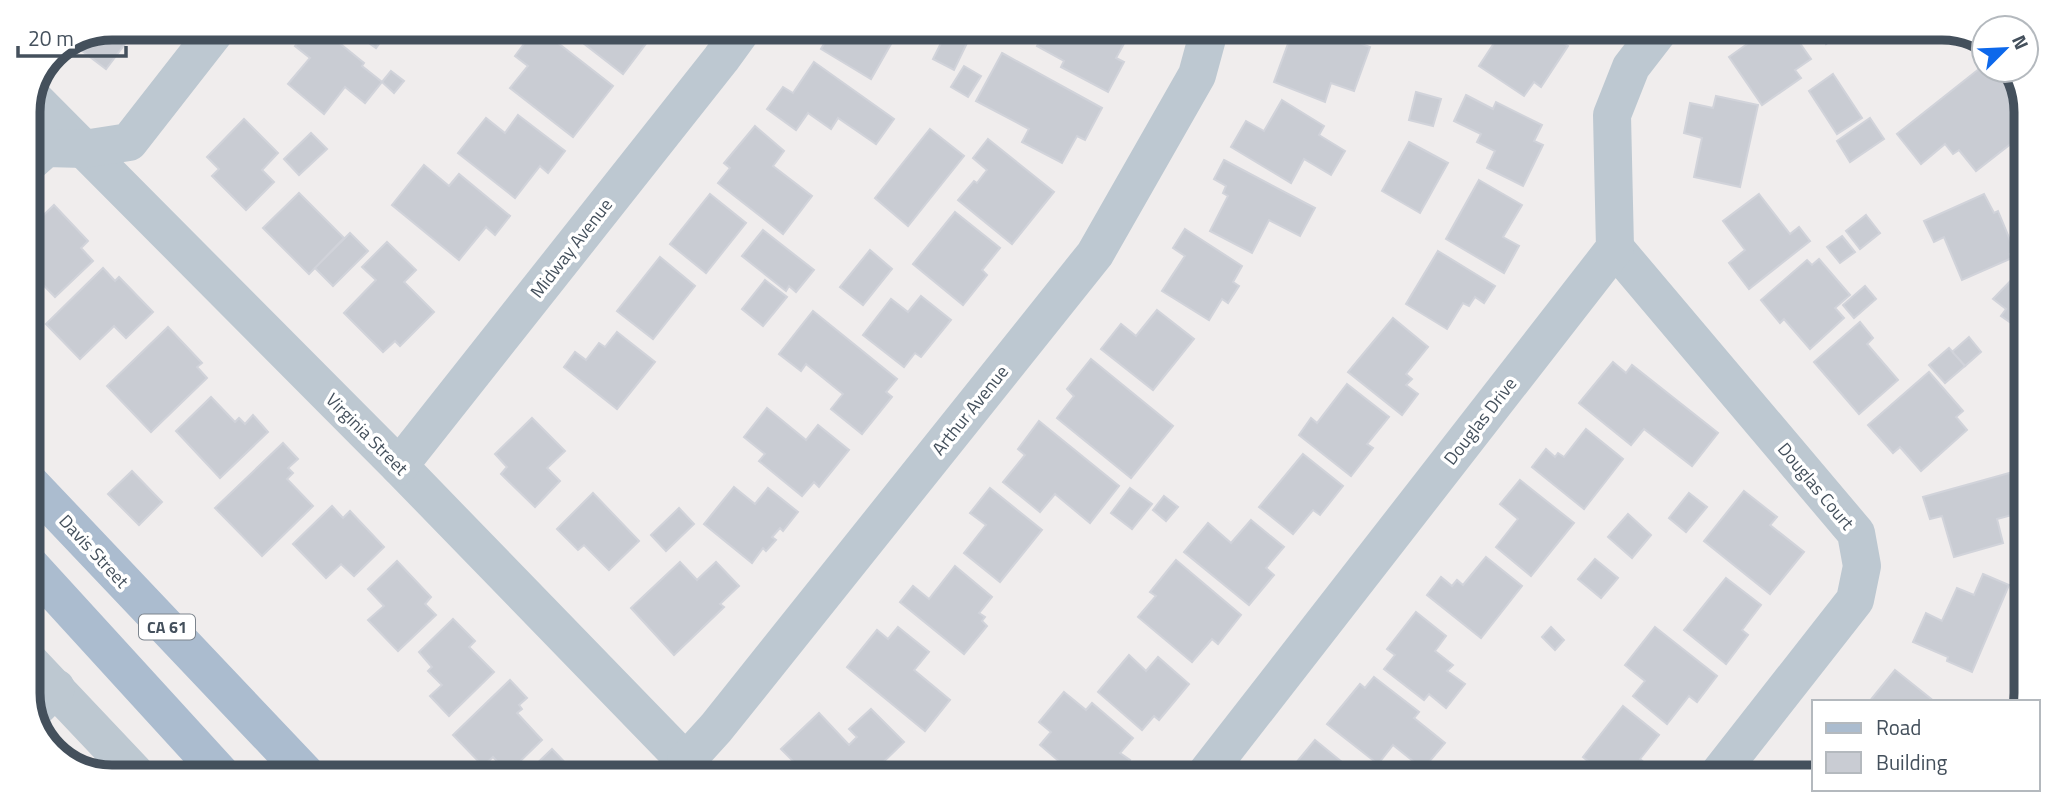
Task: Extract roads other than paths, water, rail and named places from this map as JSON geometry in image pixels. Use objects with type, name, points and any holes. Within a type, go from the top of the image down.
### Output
[{"type":"main road","name":"Davis Street","points":[[40,494],[297,765]]},
{"type":"main road","points":[[40,576],[213,765]]},
{"type":"street","points":[[40,153],[46,148],[84,149],[129,142],[209,40]]},
{"type":"street","name":"Midway Avenue","points":[[398,466],[734,40]]},
{"type":"street","name":"Arthur Avenue","points":[[693,765],[716,728],[1095,254],[1197,75],[1207,40]]},
{"type":"street","points":[[1615,248],[1612,115],[1631,66],[1652,40]]},
{"type":"street","name":"Virginia Street","points":[[41,105],[690,765]]},
{"type":"street","name":"Douglas Drive","points":[[1213,765],[1615,248]]},
{"type":"street","name":"Douglas Court","points":[[1615,248],[1856,533],[1862,566],[1855,600],[1726,765]]},
{"type":"street","points":[[45,700],[125,765]]}]
